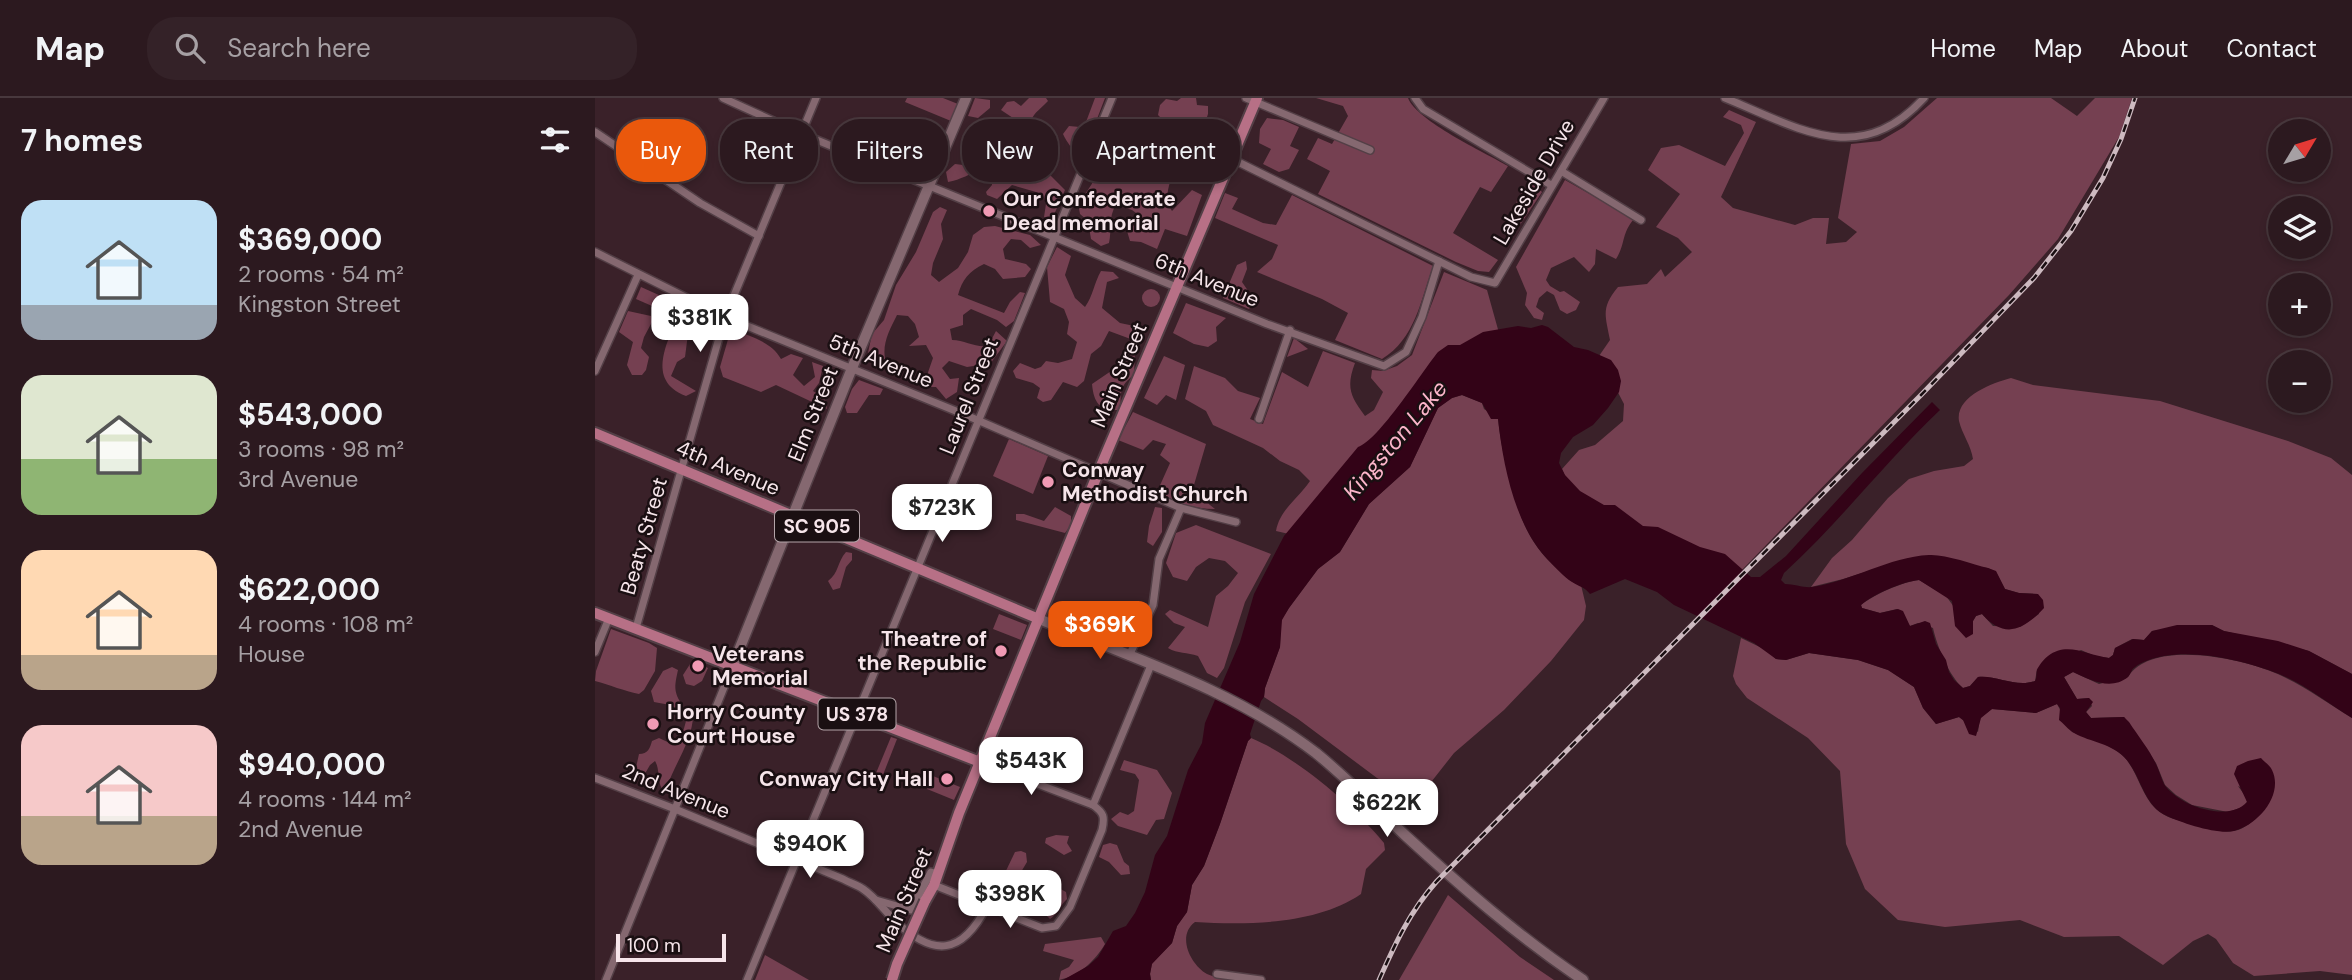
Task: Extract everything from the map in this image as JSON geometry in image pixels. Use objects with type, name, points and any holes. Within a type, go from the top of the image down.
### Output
[{"type":"main road","name":"Elm Street","points":[[733,665],[852,368],[966,98]]},
{"type":"main road","name":"Main Street","points":[[1240,136],[1253,99]]},
{"type":"main road","name":"Main Street","points":[[892,980],[936,879],[980,762],[1098,472],[1222,182]]},
{"type":"main road","name":"4th Avenue","points":[[595,433],[1039,619]]},
{"type":"main road","name":"US 378","points":[[595,613],[980,762]]},
{"type":"main road","name":"SC 905","points":[[1039,619],[1229,699],[1281,730],[1347,781],[1487,909],[1583,980]]},
{"type":"street","name":"6th Avenue","points":[[723,98],[769,119]]},
{"type":"street","name":"Beaty Street","points":[[808,119],[816,98]]},
{"type":"street","name":"Laurel Street","points":[[747,980],[1112,98]]},
{"type":"street","points":[[1415,98],[1423,109],[1551,186]]},
{"type":"street","name":"Lakeside Drive","points":[[1439,261],[1495,284],[1604,98]]},
{"type":"street","points":[[1725,98],[1805,131],[1837,138],[1867,136],[1882,131],[1897,123],[1924,98]]},
{"type":"street","points":[[1253,99],[1370,150]]},
{"type":"street","points":[[595,132],[700,203],[759,236]]},
{"type":"street","name":"6th Avenue","points":[[818,140],[1267,324],[1290,330],[1384,366],[1406,352],[1422,317],[1439,261]]},
{"type":"street","points":[[1240,163],[1439,261]]},
{"type":"street","points":[[1560,171],[1640,220]]},
{"type":"street","name":"Beaty Street","points":[[636,628],[725,317],[782,182]]},
{"type":"street","name":"5th Avenue","points":[[595,252],[725,317],[978,420],[1181,508],[1236,522]]},
{"type":"street","points":[[595,371],[638,275]]},
{"type":"street","points":[[1259,419],[1290,330]]},
{"type":"street","points":[[1129,656],[1153,605],[1159,559],[1181,508]]},
{"type":"street","name":"Beaty Street","points":[[595,652],[609,618]]},
{"type":"street","name":"Elm Street","points":[[606,980],[733,665]]},
{"type":"street","points":[[1093,805],[1151,665]]},
{"type":"street","points":[[874,899],[911,910],[931,872],[936,879],[987,906],[1042,928],[1056,926],[1070,907],[1102,830],[1102,812],[1093,805],[980,762]]},
{"type":"street","name":"2nd Avenue","points":[[595,778],[798,859],[862,889],[903,928],[935,945],[948,946],[969,936],[987,906]]},
{"type":"street","points":[[1217,974],[1261,980]]},
{"type":"shaded area","points":[[907,98],[943,98],[958,104],[951,121],[905,102]]},
{"type":"shaded area","points":[[975,98],[990,100],[990,108],[978,118],[968,116]]},
{"type":"shaded area","points":[[1029,98],[1046,98],[1048,101],[1032,119],[1013,119],[1001,110],[1007,102],[1014,101],[1021,106]]},
{"type":"shaded area","points":[[1095,98],[1105,98],[1097,119],[1087,119]]},
{"type":"shaded area","points":[[1181,98],[1196,98],[1197,105],[1208,106],[1206,119],[1162,119],[1158,115],[1160,105],[1166,99],[1177,101]]},
{"type":"shaded area","points":[[1316,98],[1408,98],[1414,107],[1437,126],[1508,166],[1491,192],[1480,187],[1453,233],[1498,260],[1489,272],[1478,271],[1456,262],[1318,194],[1330,171],[1307,159],[1318,138],[1332,144],[1348,116],[1343,106]]},
{"type":"shaded area","points":[[1937,98],[2051,98],[2077,116],[2095,98],[2132,98],[2119,137],[2058,239],[2009,295],[1739,573],[1692,553],[1571,489],[1562,469],[1579,450],[1595,445],[1623,421],[1624,404],[1599,356],[1610,340],[1606,317],[1609,300],[1618,287],[1647,284],[1661,269],[1665,277],[1692,252],[1678,238],[1656,227],[1680,194],[1648,170],[1661,148],[1679,145],[1725,166],[1744,133],[1741,125],[1723,117],[1729,110],[1756,122],[1721,197],[1733,208],[1795,225],[1813,218],[1829,218],[1826,244],[1846,242],[1857,232],[1838,218],[1851,144],[1880,141],[1904,127]]},
{"type":"shaded area","points":[[1267,118],[1283,120],[1299,127],[1290,146],[1299,150],[1289,169],[1279,172],[1263,164],[1271,149],[1259,143],[1260,129]]},
{"type":"shaded area","points":[[1069,126],[1072,126],[1072,149],[1063,134]]},
{"type":"shaded area","points":[[955,164],[962,165],[962,178],[948,182],[948,170]]},
{"type":"shaded area","points":[[1565,180],[1634,219],[1627,229],[1616,259],[1596,249],[1595,264],[1589,272],[1574,257],[1551,268],[1546,280],[1550,286],[1560,292],[1564,291],[1580,302],[1576,310],[1567,314],[1560,310],[1554,295],[1547,291],[1539,298],[1536,307],[1544,313],[1542,320],[1534,318],[1525,305],[1527,293],[1516,267]]},
{"type":"shaded area","points":[[992,182],[1057,182],[1065,190],[1052,219],[1044,217],[1046,204],[1043,194],[1012,185],[997,199],[987,195],[986,192]]},
{"type":"shaded area","points":[[1093,182],[1170,182],[1167,198],[1172,211],[1192,190],[1202,195],[1187,236],[1165,229],[1157,249],[1141,242],[1130,241],[1127,231],[1143,218],[1132,210],[1116,205],[1111,219],[1109,243],[1101,246],[1091,239],[1088,221],[1080,214],[1078,203]]},
{"type":"shaded area","points":[[1532,183],[1542,192],[1520,225],[1515,208],[1523,192]]},
{"type":"shaded area","points":[[1225,193],[1238,198],[1232,209],[1263,223],[1276,225],[1292,195],[1433,266],[1415,318],[1402,341],[1382,359],[1335,340],[1348,313],[1257,272],[1272,259],[1278,245],[1215,218]]},
{"type":"shaded area","points":[[940,207],[947,210],[941,224],[943,239],[931,275],[939,282],[958,268],[968,252],[973,235],[984,227],[995,226],[1030,235],[1041,245],[1030,248],[1021,240],[1011,239],[1003,249],[1005,259],[1026,264],[1031,269],[1025,277],[1003,279],[995,269],[984,264],[964,280],[958,295],[1004,313],[1020,292],[1025,293],[1014,321],[1006,327],[997,320],[971,309],[963,315],[963,325],[950,329],[952,340],[979,346],[988,346],[996,331],[1007,341],[987,368],[980,365],[967,367],[949,361],[942,368],[950,379],[959,378],[957,392],[946,399],[936,387],[928,387],[925,381],[933,358],[926,345],[909,346],[919,337],[915,324],[908,316],[897,315],[891,327],[885,344],[886,363],[873,363],[868,353],[872,334],[884,320],[896,285],[916,252],[933,212]]},
{"type":"shaded area","points":[[1057,247],[1071,256],[1065,275],[1075,298],[1085,307],[1101,271],[1113,272],[1119,278],[1107,282],[1102,308],[1120,323],[1144,328],[1144,337],[1136,341],[1109,331],[1101,346],[1091,354],[1084,381],[1077,387],[1063,382],[1051,400],[1043,402],[1037,398],[1040,388],[1016,378],[1013,371],[1020,363],[1035,369],[1046,361],[1058,363],[1072,359],[1077,342],[1067,334],[1069,322],[1064,309],[1050,302],[1047,267]]},
{"type":"shaded area","points":[[1246,261],[1247,269],[1242,282],[1255,301],[1249,309],[1223,298],[1237,265]]},
{"type":"shaded area","points":[[1444,272],[1487,290],[1499,333],[1289,534],[1276,531],[1285,510],[1310,481],[1299,470],[1280,461],[1263,448],[1213,425],[1206,411],[1185,399],[1194,366],[1225,378],[1238,391],[1260,398],[1250,419],[1263,424],[1282,372],[1308,387],[1323,351],[1355,363],[1351,391],[1365,416],[1374,410],[1383,392],[1371,378],[1372,370],[1383,371],[1397,366],[1412,355]]},
{"type":"shaded area","points":[[641,287],[661,296],[661,306],[652,306],[636,299]]},
{"type":"shaded area","points":[[1147,289],[1155,289],[1160,298],[1158,305],[1147,307],[1142,302],[1142,294]]},
{"type":"shaded area","points":[[1186,303],[1226,318],[1216,327],[1217,341],[1208,347],[1194,344],[1173,333]]},
{"type":"shaded area","points":[[628,311],[651,316],[652,322],[641,348],[649,357],[642,375],[632,375],[627,365],[633,342],[619,332]]},
{"type":"shaded area","points":[[679,313],[694,318],[688,334],[685,357],[677,362],[671,376],[696,391],[686,396],[673,389],[663,370],[666,348]]},
{"type":"shaded area","points":[[731,329],[766,343],[781,359],[791,354],[803,358],[793,375],[804,386],[815,377],[812,362],[823,366],[819,383],[813,391],[825,399],[827,409],[776,385],[761,392],[723,377],[720,367]]},
{"type":"shaded area","points":[[1294,338],[1308,349],[1287,357]]},
{"type":"shaded area","points":[[1135,352],[1134,375],[1122,390],[1121,410],[1104,408],[1097,402],[1092,384],[1117,367],[1125,355]]},
{"type":"shaded area","points":[[1164,356],[1185,365],[1176,400],[1166,395],[1157,405],[1144,398]]},
{"type":"shaded area","points":[[2011,378],[2033,385],[2160,401],[2288,441],[2331,458],[2352,475],[2352,674],[2309,651],[2224,631],[2212,625],[2152,631],[2144,640],[2132,639],[2115,648],[2109,658],[2081,650],[2037,669],[2035,681],[2028,683],[1978,677],[1970,686],[1963,688],[1944,660],[1933,628],[1918,623],[1910,626],[1897,609],[1880,613],[1862,608],[1861,605],[1904,583],[1919,580],[1946,596],[1954,607],[1973,621],[1976,616],[1982,614],[1993,626],[2020,627],[2039,614],[2038,594],[2005,589],[1996,572],[1988,568],[1910,558],[1811,587],[1832,558],[1909,479],[1964,466],[1973,459],[1959,421],[1959,412],[1976,392]]},
{"type":"shaded area","points":[[859,380],[883,389],[880,395],[869,395],[857,413],[847,413],[845,407]]},
{"type":"shaded area","points":[[1462,395],[1482,403],[1484,409],[1498,418],[1509,477],[1526,528],[1548,560],[1574,583],[1581,585],[1586,606],[1584,620],[1551,661],[1504,710],[1454,753],[1428,786],[1416,796],[1408,796],[1377,778],[1264,697],[1265,688],[1280,647],[1281,620],[1289,608],[1318,569],[1340,552],[1369,504],[1410,467],[1438,408],[1452,398]]},
{"type":"shaded area","points":[[1133,412],[1206,444],[1191,495],[1215,509],[1185,504],[1157,492],[1170,463],[1160,455],[1166,444],[1153,440],[1143,450],[1118,440]]},
{"type":"shaded area","points":[[1009,439],[1048,456],[1033,494],[993,476]]},
{"type":"shaded area","points":[[1055,507],[1071,516],[1071,525],[1065,533],[1016,520],[1016,514],[1024,514],[1044,521]]},
{"type":"shaded area","points":[[1155,507],[1162,508],[1162,532],[1153,546],[1147,542]]},
{"type":"shaded area","points":[[1196,525],[1271,554],[1245,602],[1224,668],[1217,678],[1207,673],[1198,656],[1168,648],[1185,627],[1174,623],[1165,614],[1170,610],[1208,627],[1216,596],[1238,573],[1225,561],[1209,558],[1196,567],[1187,581],[1173,577],[1166,563],[1176,533]]},
{"type":"shaded area","points":[[846,552],[852,553],[852,560],[846,567],[840,588],[833,590],[828,581]]},
{"type":"shaded area","points":[[999,614],[1027,625],[1021,640],[993,629]]},
{"type":"shaded area","points":[[611,629],[657,648],[655,671],[639,694],[595,681]]},
{"type":"shaded area","points":[[1741,638],[1766,650],[1776,659],[1786,660],[1809,653],[1858,660],[1888,670],[1914,687],[1923,708],[1936,724],[1959,717],[1978,732],[1980,718],[1992,709],[2036,713],[2057,704],[2072,732],[2105,744],[2122,755],[2146,796],[2160,812],[2218,831],[2236,831],[2244,827],[2270,801],[2238,786],[2246,797],[2247,802],[2243,807],[2228,812],[2192,805],[2165,785],[2156,763],[2124,717],[2091,718],[2086,712],[2092,706],[2089,698],[2077,699],[2064,677],[2073,672],[2099,684],[2128,677],[2140,665],[2158,658],[2178,655],[2246,664],[2300,685],[2352,718],[2352,975],[2320,971],[2254,976],[2233,963],[2216,939],[2208,934],[2193,941],[2163,965],[2119,936],[2064,937],[2020,920],[1945,927],[1898,920],[1865,889],[1846,844],[1840,771],[1808,738],[1747,698],[1736,684],[1733,676]]},
{"type":"shaded area","points":[[692,661],[708,668],[702,681],[694,686],[686,684],[683,675]]},
{"type":"shaded area","points":[[672,667],[678,670],[675,687],[681,703],[678,710],[670,705],[654,702],[651,691],[663,671]]},
{"type":"shaded area","points":[[687,712],[693,713],[690,732],[667,787],[662,789],[655,761],[643,777],[638,777],[635,772],[639,754],[647,752],[652,741],[659,738],[674,745],[677,743]]},
{"type":"shaded area","points":[[891,737],[897,739],[881,780],[874,778]]},
{"type":"shaded area","points":[[1251,738],[1286,757],[1323,783],[1384,843],[1385,850],[1366,869],[1361,894],[1323,912],[1259,923],[1195,922],[1189,928],[1186,942],[1191,957],[1201,970],[1210,975],[1236,980],[1151,980],[1152,963],[1172,943],[1177,926],[1187,912],[1192,885],[1204,866]]},
{"type":"shaded area","points":[[1124,760],[1157,770],[1172,793],[1164,819],[1156,820],[1147,835],[1118,826],[1111,819],[1120,812],[1128,815],[1134,811],[1139,780],[1135,774],[1120,770]]},
{"type":"shaded area","points":[[933,776],[960,787],[954,800],[927,789]]},
{"type":"shaded area","points":[[1056,835],[1069,836],[1067,843],[1072,851],[1064,855],[1045,843],[1046,838]]},
{"type":"shaded area","points":[[1103,845],[1117,845],[1124,862],[1129,866],[1130,874],[1121,875],[1109,862],[1099,857]]},
{"type":"shaded area","points":[[1015,852],[1026,853],[1027,862],[1014,884],[1007,886],[1003,877]]},
{"type":"shaded area","points":[[1036,883],[1055,886],[1066,892],[1067,899],[1050,919],[1042,911],[1050,905],[1050,897],[1035,890],[1031,885]]},
{"type":"shaded area","points":[[1448,895],[1520,957],[1554,980],[1399,980]]},
{"type":"shaded area","points":[[1101,937],[1105,944],[1091,962],[1073,975],[1059,980],[1061,971],[1069,967],[1074,960],[1043,951],[1045,944]]},
{"type":"shaded area","points":[[765,955],[809,980],[755,980]]},
{"type":"water","name":"Kingston Lake","points":[[1542,325],[1574,347],[1611,360],[1621,381],[1619,392],[1608,408],[1593,425],[1573,437],[1561,453],[1559,463],[1565,475],[1580,491],[1604,505],[1615,505],[1643,526],[1658,527],[1700,547],[1725,554],[1751,577],[1760,577],[1786,556],[1932,402],[1940,410],[1784,573],[1781,580],[1785,584],[1812,587],[1842,580],[1899,560],[1935,555],[1996,571],[2005,589],[2038,594],[2043,600],[2044,608],[2021,627],[1998,627],[1982,614],[1976,616],[1973,621],[1973,634],[1966,638],[1955,626],[1952,601],[1919,580],[1888,589],[1861,605],[1862,608],[1880,613],[1898,609],[1903,611],[1910,626],[1925,621],[1930,623],[1949,672],[1963,688],[1970,686],[1978,677],[2021,683],[2035,681],[2043,660],[2062,650],[2077,650],[2109,658],[2115,648],[2133,639],[2144,640],[2152,631],[2177,625],[2212,625],[2224,631],[2278,641],[2309,651],[2352,674],[2352,718],[2279,674],[2237,661],[2207,656],[2192,654],[2152,659],[2137,666],[2128,677],[2115,683],[2101,683],[2073,672],[2064,677],[2077,699],[2089,698],[2093,702],[2086,712],[2091,718],[2124,717],[2129,722],[2153,758],[2164,784],[2180,799],[2192,805],[2217,811],[2239,808],[2247,802],[2234,774],[2237,766],[2261,758],[2271,768],[2275,780],[2272,799],[2260,816],[2243,828],[2227,832],[2182,822],[2167,816],[2153,805],[2130,764],[2118,752],[2077,735],[2059,720],[2060,708],[2057,704],[2036,713],[1992,709],[1981,718],[1976,736],[1969,734],[1959,717],[1936,724],[1923,708],[1914,687],[1888,670],[1858,660],[1809,653],[1786,660],[1776,659],[1754,643],[1674,605],[1657,592],[1625,579],[1590,594],[1563,575],[1537,546],[1512,494],[1498,419],[1491,419],[1482,403],[1462,395],[1452,398],[1438,408],[1410,467],[1369,504],[1340,552],[1318,569],[1282,620],[1280,647],[1220,824],[1204,866],[1192,885],[1187,912],[1177,926],[1172,943],[1152,964],[1151,980],[1063,980],[1098,957],[1113,931],[1126,926],[1135,913],[1145,892],[1155,855],[1167,836],[1188,770],[1202,743],[1205,723],[1240,642],[1254,594],[1284,536],[1358,447],[1367,442],[1388,419],[1438,352],[1448,345],[1460,345],[1483,332]]},
{"type":"railway","points":[[1379,980],[1411,916],[1437,881],[2034,278],[2071,231],[2103,178],[2121,139],[2135,98]]},
{"type":"place","name":"Our Confederate Dead memorial","points":[[989,211]]},
{"type":"place","name":"Conway Methodist Church","points":[[1048,482]]},
{"type":"place","name":"Theatre of the Republic","points":[[1001,651]]},
{"type":"place","name":"Veterans Memorial","points":[[698,666]]},
{"type":"place","name":"Horry County Court House","points":[[653,724]]},
{"type":"place","name":"Conway City Hall","points":[[947,779]]}]
